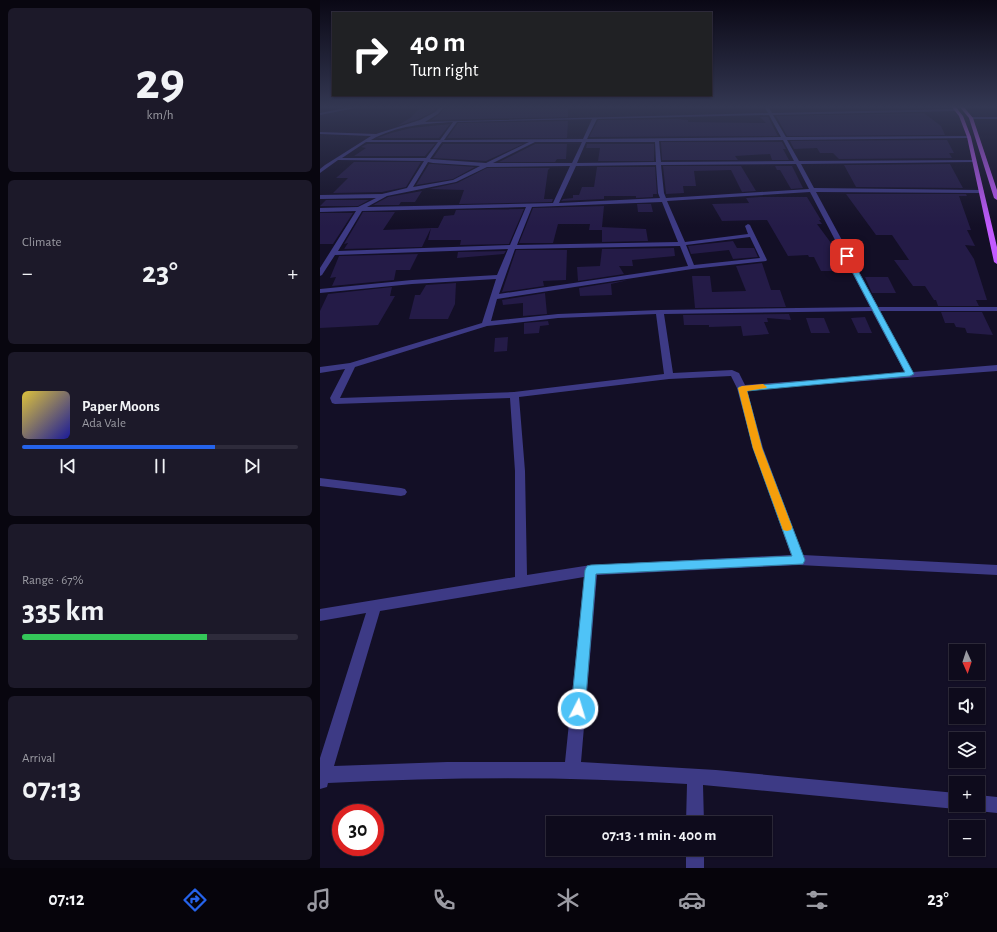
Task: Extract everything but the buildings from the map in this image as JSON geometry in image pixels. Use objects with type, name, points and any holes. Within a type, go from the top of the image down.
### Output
[{"type":"main road","points":[[971,147],[997,262]]},
{"type":"main road","points":[[980,147],[997,198]]},
{"type":"street","points":[[320,171],[358,147]]},
{"type":"street","points":[[409,189],[427,160],[438,147]]},
{"type":"street","points":[[320,274],[361,208],[385,196],[409,189],[454,181],[524,147]]},
{"type":"street","points":[[555,205],[581,147]]},
{"type":"street","points":[[657,147],[661,193],[692,267]]},
{"type":"street","points":[[788,147],[813,190],[874,309],[910,374]]},
{"type":"street","points":[[337,159],[427,160],[433,162],[487,165],[796,161],[974,161]]},
{"type":"street","points":[[320,210],[555,205],[664,200],[813,190],[981,191]]},
{"type":"street","points":[[320,197],[385,196]]},
{"type":"street","points":[[486,324],[500,277],[530,205]]},
{"type":"street","points":[[494,297],[692,267],[764,260],[748,226]]},
{"type":"street","points":[[332,253],[513,247],[682,244],[753,235]]},
{"type":"street","points":[[320,291],[412,282],[500,277]]},
{"type":"street","points":[[320,370],[351,365],[486,324],[572,315],[660,312],[997,309]]},
{"type":"street","points":[[660,312],[669,376]]},
{"type":"street","points":[[351,365],[334,398],[334,401],[514,395],[669,376],[732,373],[736,375],[742,388],[758,448],[799,560]]},
{"type":"street","points":[[742,388],[997,368]]},
{"type":"street","points":[[514,395],[520,471],[521,582]]},
{"type":"street","points":[[320,482],[401,492]]},
{"type":"street","points":[[320,615],[591,570],[799,560],[997,570]]},
{"type":"street","points":[[572,770],[591,570]]},
{"type":"street","points":[[375,607],[321,779],[435,770],[572,770],[695,778],[949,799]]},
{"type":"street","points":[[695,778],[695,816]]},
{"type":"street","points":[[985,803],[997,804]]},
{"type":"street","points":[[695,856],[695,868]]},
{"type":"slow traffic","points":[[763,387],[742,388],[758,448],[787,527]]},
{"type":"route","points":[[578,709],[591,570],[799,560],[758,448],[742,388],[910,374],[847,256]]}]
